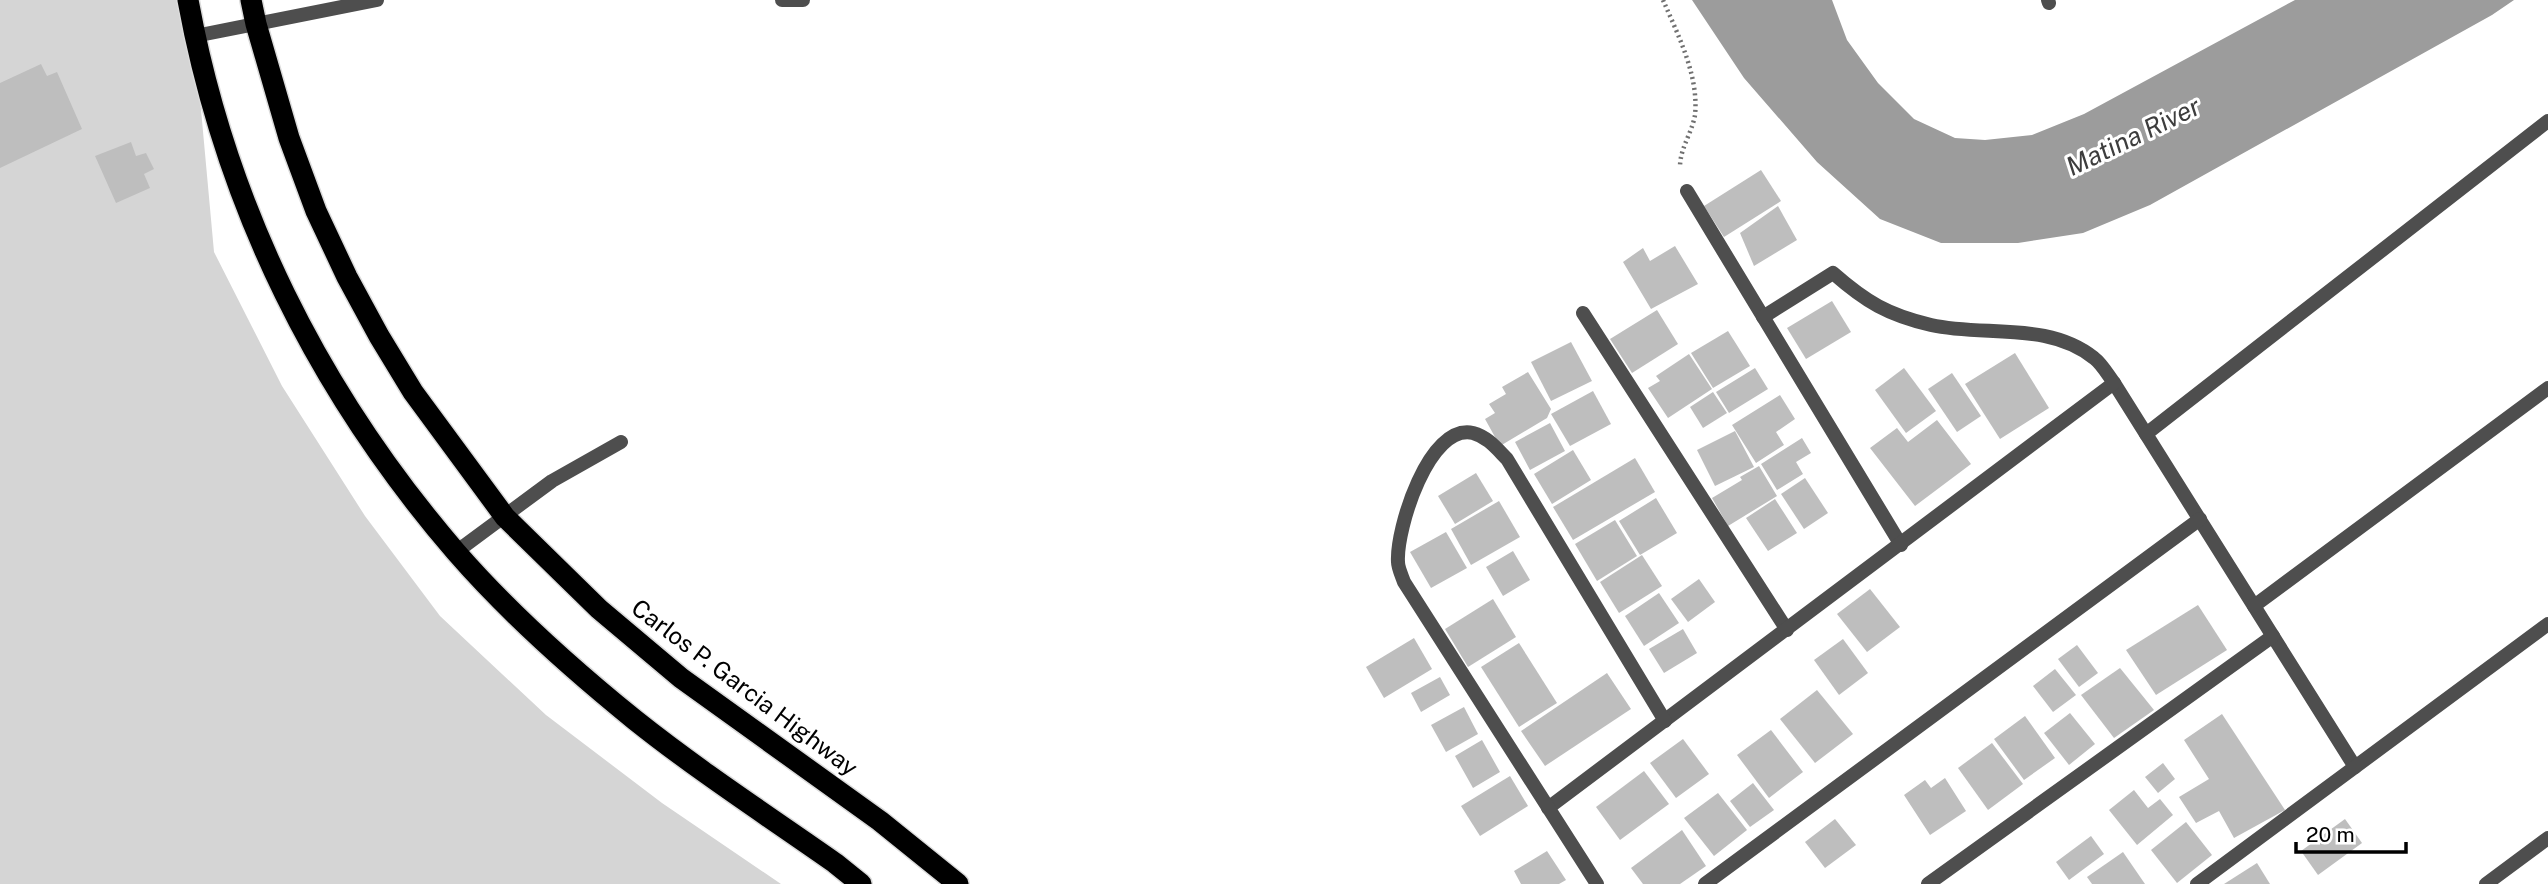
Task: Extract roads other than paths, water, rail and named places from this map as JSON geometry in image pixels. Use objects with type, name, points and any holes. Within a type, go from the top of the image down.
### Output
[{"type":"highway","points":[[188,0],[227,156],[255,232],[321,363],[357,422],[456,552],[490,589],[552,648],[636,721],[861,884]]},
{"type":"highway","name":"Carlos P. Garcia Highway","points":[[251,0],[289,138],[316,211],[347,277],[413,392],[505,517],[599,609],[681,678],[880,821],[958,884]]},
{"type":"street","points":[[195,36],[377,0]]},
{"type":"street","points":[[782,0],[803,0]]},
{"type":"street","points":[[2146,434],[2548,121]]},
{"type":"street","points":[[1687,191],[1901,545]]},
{"type":"street","points":[[1763,317],[1833,273],[1860,297],[1889,313],[1934,326],[2036,334],[2070,344],[2095,358],[2114,383],[2355,767]]},
{"type":"street","points":[[1583,313],[1787,630]]},
{"type":"street","points":[[1548,808],[2114,383]]},
{"type":"street","points":[[2254,606],[2548,387]]},
{"type":"street","points":[[1597,884],[1404,582],[1398,563],[1400,533],[1424,468],[1443,443],[1457,434],[1471,432],[1487,439],[1507,459],[1665,721]]},
{"type":"street","points":[[456,552],[552,481],[621,442]]},
{"type":"street","points":[[1705,884],[2200,519]]},
{"type":"street","points":[[2197,884],[2548,624]]},
{"type":"street","points":[[1928,884],[2273,636]]},
{"type":"street","points":[[2486,884],[2548,838]]},
{"type":"water","name":"Matina River","points":[[1692,0],[1832,0],[1847,40],[1878,83],[1914,119],[1955,138],[1985,140],[2032,135],[2084,114],[2295,0],[2514,0],[2492,15],[2150,205],[2083,233],[2018,243],[1941,243],[1880,219],[1817,162],[1744,78]]}]
